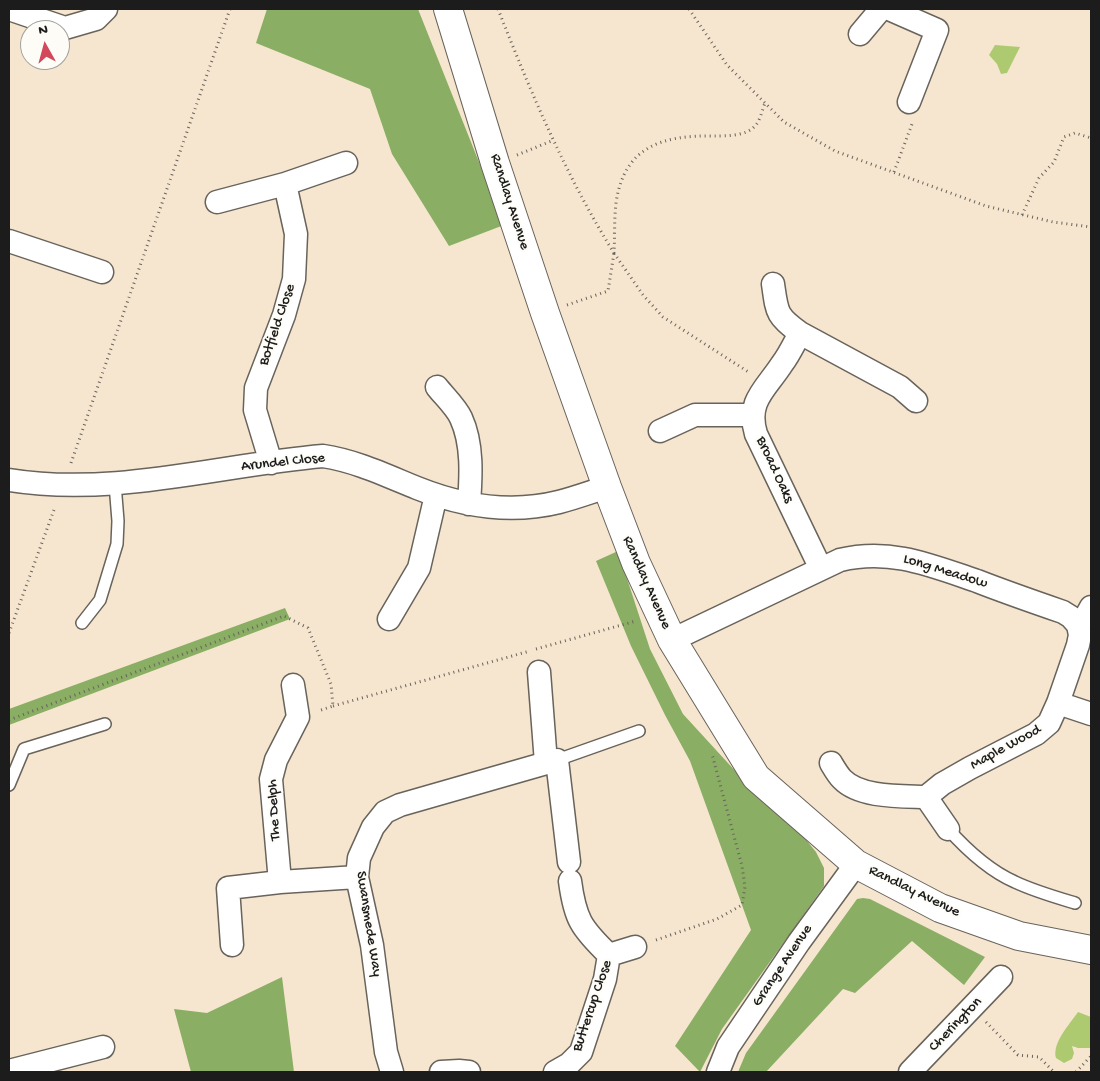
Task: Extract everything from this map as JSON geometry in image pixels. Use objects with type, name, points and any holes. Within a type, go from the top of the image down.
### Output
[{"type":"street","points":[[9,9],[65,28],[96,19],[106,9]]},
{"type":"street","name":"Randlay Avenue","points":[[448,9],[545,313],[636,563],[672,640],[756,777],[856,864],[940,908],[1019,936],[1091,950]]},
{"type":"street","points":[[860,34],[881,9]]},
{"type":"street","points":[[888,9],[937,30],[910,102]]},
{"type":"street","points":[[217,202],[285,184],[346,163]]},
{"type":"street","name":"Botfield Close","points":[[272,463],[255,410],[256,388],[284,314],[294,279],[296,234],[285,184]]},
{"type":"street","points":[[9,241],[102,272]]},
{"type":"street","points":[[774,284],[778,313],[784,321],[800,333],[900,387],[916,401]]},
{"type":"street","points":[[660,431],[695,415],[752,415],[756,402],[766,384],[782,365],[800,333]]},
{"type":"street","points":[[437,387],[461,417],[468,444],[472,474],[469,504]]},
{"type":"street","name":"Broad Oaks","points":[[752,415],[756,434],[821,569]]},
{"type":"street","name":"Arundel Close","points":[[9,480],[26,483],[115,484],[322,456],[338,458],[365,466],[436,495],[469,504],[508,508],[544,505],[560,502],[607,487]]},
{"type":"street","points":[[389,619],[419,568],[436,495]]},
{"type":"street","name":"Long Meadow","points":[[672,640],[840,560],[858,556],[878,555],[921,562],[1063,612],[1078,625]]},
{"type":"street","points":[[1078,625],[1091,607]]},
{"type":"street","name":"Maple Wood","points":[[926,797],[942,784],[1036,734],[1049,723],[1078,645],[1080,634],[1078,625]]},
{"type":"street","points":[[539,672],[551,762],[577,916],[584,930],[608,955]]},
{"type":"street","points":[[292,685],[298,717]]},
{"type":"street","points":[[1058,703],[1091,714]]},
{"type":"street","name":"The Delph","points":[[280,882],[271,779],[276,760],[298,717]]},
{"type":"street","name":"Swansmede Way","points":[[392,1072],[386,1052],[372,945],[357,877],[359,858],[372,827],[385,812],[400,805],[551,762]]},
{"type":"street","points":[[831,762],[842,779],[860,790],[888,795],[926,797],[948,829]]},
{"type":"street","name":"Grange Avenue","points":[[718,1072],[728,1047],[799,942],[856,864]]},
{"type":"street","points":[[232,945],[228,888],[280,882],[357,877]]},
{"type":"street","name":"Buttercup Close","points":[[555,1072],[569,1064],[581,1052],[605,979],[608,955],[635,947]]},
{"type":"street","name":"Cherington","points":[[910,1072],[1001,977]]},
{"type":"street","points":[[9,1071],[103,1047]]},
{"type":"street","points":[[441,1072],[469,1072]]},
{"type":"lane","points":[[82,623],[100,600],[117,544],[118,521],[115,484]]},
{"type":"lane","points":[[9,785],[24,750],[105,724]]},
{"type":"lane","points":[[551,762],[639,731]]},
{"type":"lane","points":[[948,829],[978,858],[1014,882],[1075,903]]},
{"type":"path","points":[[9,633],[230,9]]},
{"type":"path","points":[[498,9],[520,66],[580,197],[614,253],[643,295],[663,317],[766,384]]},
{"type":"path","points":[[689,9],[727,65],[784,122],[835,151],[986,206],[1053,222],[1091,227]]},
{"type":"path","points":[[894,172],[918,107],[910,102]]},
{"type":"path","points":[[545,313],[608,291],[614,253],[616,204],[620,187],[634,160],[652,146],[676,137],[720,136],[748,132],[755,127],[765,103]]},
{"type":"path","points":[[1022,215],[1039,178],[1054,162],[1064,138],[1075,133],[1091,138]]},
{"type":"path","points":[[496,163],[554,140]]},
{"type":"path","points":[[9,720],[284,616],[308,628],[331,684],[333,706]]},
{"type":"path","points":[[298,717],[639,620]]},
{"type":"path","points":[[635,947],[717,919],[742,905],[745,887],[742,866],[711,751]]},
{"type":"path","points":[[973,1007],[1018,1055],[1039,1057],[1054,1072]]},
{"type":"path","points":[[1076,1072],[1091,1056]]},
{"type":"green space","points":[[267,9],[418,9],[504,225],[449,246],[392,154],[370,89],[256,43]]},
{"type":"green space","points":[[995,45],[1020,47],[1007,73],[1001,74],[997,64],[989,55]]},
{"type":"green space","points":[[618,551],[650,649],[683,714],[749,786],[803,836],[816,852],[824,868],[824,886],[722,1029],[700,1072],[675,1046],[751,930],[690,761],[631,646],[596,561]]},
{"type":"green space","points":[[285,608],[290,619],[9,725],[9,709]]},
{"type":"green space","points":[[857,899],[870,899],[985,957],[964,985],[912,941],[855,993],[843,989],[766,1072],[738,1072],[746,1053]]},
{"type":"green space","points":[[282,977],[294,1072],[191,1072],[174,1009],[207,1013]]},
{"type":"green space","points":[[1078,1012],[1091,1017],[1091,1048],[1072,1046],[1074,1053],[1072,1059],[1064,1063],[1056,1058],[1056,1046]]}]
